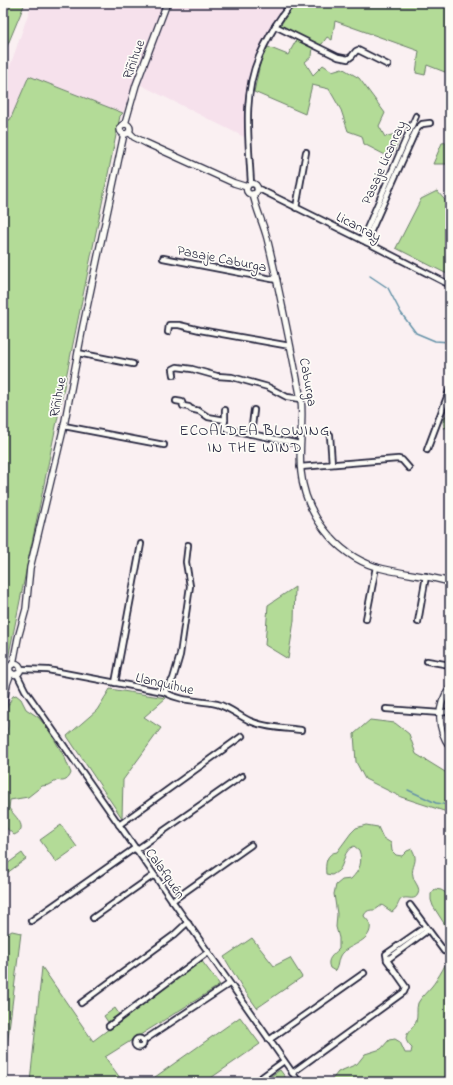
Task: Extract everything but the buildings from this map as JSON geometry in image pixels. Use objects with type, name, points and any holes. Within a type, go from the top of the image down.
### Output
[{"type":"street","name":"Riñihue","points":[[3,708],[7,684],[11,673],[10,668],[13,664],[26,608],[30,568],[64,426],[78,354],[126,133],[120,131],[119,128],[121,125],[125,124],[136,85],[167,3]]},
{"type":"street","points":[[249,185],[248,99],[252,80],[258,57],[278,20],[293,3]]},
{"type":"street","points":[[275,26],[338,57],[348,59],[359,50],[388,65]]},
{"type":"street","name":"Pasaje Licanray","points":[[364,241],[416,116]]},
{"type":"street","points":[[364,241],[416,130],[422,124],[430,123]]},
{"type":"street","points":[[125,124],[129,126],[126,133],[146,143],[234,183],[249,185],[254,184],[257,188],[256,192],[253,194]]},
{"type":"street","points":[[296,208],[306,152]]},
{"type":"street","name":"Caburga","points":[[249,185],[246,190],[248,193],[253,194],[266,235],[277,280],[301,399],[302,413],[300,467],[303,487],[315,516],[336,542],[349,553],[362,561],[376,567],[450,582]]},
{"type":"street","name":"Licanray","points":[[257,188],[450,285]]},
{"type":"street","name":"Pasaje Caburga","points":[[163,258],[277,280]]},
{"type":"street","points":[[168,332],[169,325],[179,325],[290,346]]},
{"type":"street","points":[[78,354],[133,364]]},
{"type":"street","points":[[174,375],[173,370],[176,367],[188,368],[217,376],[232,376],[268,387],[287,397],[301,399]]},
{"type":"street","points":[[427,450],[450,389]]},
{"type":"street","points":[[176,401],[182,402],[183,406],[199,411],[208,417],[225,420]]},
{"type":"street","points":[[225,410],[224,426],[226,429],[300,444]]},
{"type":"street","points":[[251,434],[254,410]]},
{"type":"street","points":[[64,426],[164,445]]},
{"type":"street","points":[[330,435],[332,464]]},
{"type":"street","points":[[300,467],[398,459],[402,460],[409,468]]},
{"type":"street","points":[[114,682],[141,544]]},
{"type":"street","points":[[164,692],[173,679],[180,655],[190,586],[186,562],[188,545]]},
{"type":"street","points":[[366,619],[376,567]]},
{"type":"street","points":[[418,622],[426,576]]},
{"type":"street","points":[[427,661],[450,664]]},
{"type":"street","points":[[11,673],[14,675],[17,674],[21,669],[18,664],[13,664]]},
{"type":"street","name":"Llanquihue","points":[[21,669],[48,670],[164,692],[183,700],[218,704],[252,722],[266,726],[301,730]]},
{"type":"street","name":"Calafquén","points":[[17,674],[25,690],[135,849],[188,922],[229,984],[299,1082]]},
{"type":"street","points":[[450,688],[443,700],[440,714],[441,729],[450,747]]},
{"type":"street","points":[[386,709],[440,714],[450,711]]},
{"type":"street","points":[[119,825],[242,736]]},
{"type":"street","points":[[31,921],[242,776]]},
{"type":"street","points":[[172,901],[251,845]]},
{"type":"street","points":[[93,918],[154,875]]},
{"type":"street","points":[[410,905],[444,951]]},
{"type":"street","points":[[81,1003],[174,936],[188,922]]},
{"type":"street","points":[[292,1073],[406,991],[405,985],[387,960],[427,928]]},
{"type":"street","points":[[109,1026],[208,952]]},
{"type":"street","points":[[269,1040],[364,973]]},
{"type":"street","points":[[143,1041],[229,984]]},
{"type":"street","points":[[255,1082],[284,1061]]},
{"type":"shaded area","points":[[32,3],[163,3],[123,113],[29,76],[10,121],[3,118],[3,67],[9,69]]},
{"type":"shaded area","points":[[172,3],[288,3],[279,14],[265,37],[253,67],[247,102],[246,138],[141,85],[153,49]]},
{"type":"green space","points":[[3,3],[25,3],[3,56]]},
{"type":"green space","points":[[297,3],[450,3],[450,40],[447,51],[450,52],[450,74],[427,65],[425,75],[416,73],[419,51],[335,21],[332,40],[327,37],[322,44],[313,47],[312,56],[305,62],[313,75],[323,65],[332,71],[342,68],[359,78],[385,113],[379,126],[385,137],[395,134],[401,136],[391,158],[364,144],[362,136],[348,131],[341,110],[329,89],[312,85],[305,114],[254,92],[262,55],[268,47],[288,55],[298,37],[280,26],[290,10]]},
{"type":"green space","points":[[29,76],[123,113],[120,116],[3,683],[3,118],[10,120]]},
{"type":"green space","points":[[450,142],[450,164],[433,164],[442,143]]},
{"type":"green space","points":[[437,191],[450,206],[449,275],[396,248],[421,199]]},
{"type":"green space","points":[[450,403],[450,427],[444,428],[443,421],[448,412]]},
{"type":"green space","points":[[295,587],[294,621],[288,659],[265,645],[268,605]]},
{"type":"green space","points":[[110,689],[166,698],[144,717],[161,728],[123,780],[122,818],[67,736],[97,710]]},
{"type":"green space","points":[[16,695],[21,699],[26,709],[38,717],[49,730],[65,758],[71,773],[66,780],[58,780],[49,785],[42,786],[28,797],[10,800],[9,808],[21,825],[19,832],[14,835],[3,825],[3,754],[8,726],[8,706],[13,696]]},
{"type":"green space","points":[[370,720],[395,723],[409,734],[416,754],[450,775],[450,813],[401,797],[365,779],[356,762],[354,734]]},
{"type":"green space","points":[[61,825],[77,847],[56,862],[40,840]]},
{"type":"green space","points":[[366,825],[378,827],[383,838],[391,843],[392,851],[396,855],[402,856],[407,851],[412,849],[415,861],[412,873],[419,892],[415,897],[402,898],[392,912],[382,905],[375,910],[367,911],[364,916],[370,924],[368,934],[360,942],[342,953],[339,957],[335,971],[330,968],[329,965],[331,957],[339,949],[334,894],[336,885],[342,880],[351,879],[359,869],[361,858],[359,850],[354,846],[350,848],[346,853],[340,869],[332,875],[326,874],[326,863],[330,854],[337,852],[356,828]]},
{"type":"green space","points":[[22,853],[26,859],[3,876],[3,867]]},
{"type":"green space","points":[[435,889],[441,890],[450,895],[450,940],[447,928],[433,906],[431,900],[431,894]]},
{"type":"green space","points":[[12,931],[21,933],[3,1078],[3,936]]},
{"type":"green space","points":[[252,938],[274,966],[290,958],[302,977],[257,1008],[224,957]]},
{"type":"green space","points":[[450,953],[450,1082],[330,1082],[338,1072],[357,1064],[365,1054],[381,1049],[389,1040],[395,1039],[400,1042],[405,1053],[411,1053],[412,1048],[408,1044],[406,1037],[416,1022],[418,1003],[437,979]]},
{"type":"green space","points":[[201,960],[220,985],[105,1057],[123,1082],[30,1082],[42,967],[93,1041]]},
{"type":"green space","points":[[115,1008],[119,1014],[108,1022],[104,1016]]},
{"type":"green space","points":[[240,1017],[260,1044],[205,1082],[148,1082]]},
{"type":"green space","points":[[280,1070],[289,1082],[262,1082]]},
{"type":"waterway","points":[[370,276],[388,288],[401,313],[416,333],[435,341],[450,342]]},
{"type":"waterway","points":[[408,790],[436,803],[450,805]]},
{"type":"district","name":"ECOALDEA BLOWING IN THE WIND","points":[[255,438]]}]
